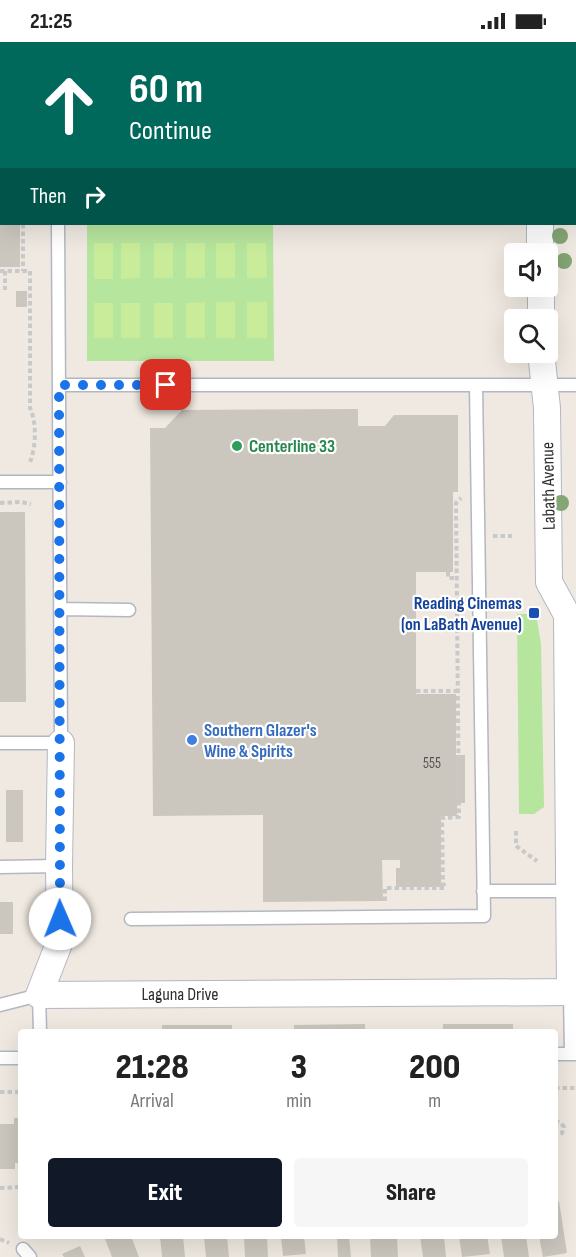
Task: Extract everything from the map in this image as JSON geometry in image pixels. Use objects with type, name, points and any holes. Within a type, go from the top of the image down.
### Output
[{"type":"street","points":[[540,225],[540,243]]},
{"type":"street","name":"Labath Avenue","points":[[542,363],[547,408],[549,582],[573,610],[569,891],[573,992]]},
{"type":"street","points":[[39,995],[60,941],[61,743]]},
{"type":"street","name":"Laguna Drive","points":[[39,995],[573,992]]},
{"type":"lane","points":[[0,743],[61,743],[58,225]]},
{"type":"lane","points":[[59,385],[576,386]]},
{"type":"lane","points":[[131,919],[484,916],[476,385]]},
{"type":"lane","points":[[0,482],[60,482]]},
{"type":"lane","points":[[60,609],[129,610]]},
{"type":"lane","points":[[0,867],[59,866]]},
{"type":"lane","points":[[483,891],[569,891]]},
{"type":"lane","points":[[573,992],[573,1054]]},
{"type":"lane","points":[[0,1005],[39,995],[40,1029]]},
{"type":"lane","points":[[0,1058],[18,1058]]},
{"type":"path","points":[[23,225],[23,271]]},
{"type":"path","points":[[5,290],[3,271],[30,271],[30,408],[34,416],[34,453],[30,462]]},
{"type":"path","points":[[385,904],[385,888],[445,888],[445,883],[442,884],[442,818],[459,817],[456,503],[461,498],[461,493]]},
{"type":"path","points":[[0,503],[31,504]]},
{"type":"path","points":[[448,572],[448,578],[456,578]]},
{"type":"path","points":[[416,691],[458,691]]},
{"type":"path","points":[[516,831],[516,846],[537,861]]},
{"type":"path","points":[[558,1088],[576,1088]]},
{"type":"path","points":[[0,1092],[18,1092]]},
{"type":"path","points":[[558,1122],[562,1123],[564,1129],[558,1135]]},
{"type":"path","points":[[0,1188],[18,1187]]},
{"type":"green space","points":[[87,225],[273,225],[274,361],[87,361]]},
{"type":"green space","points":[[94,243],[113,243],[113,279],[94,279]]},
{"type":"green space","points":[[121,243],[140,243],[140,278],[121,279]]},
{"type":"green space","points":[[154,243],[173,243],[173,278],[154,278]]},
{"type":"green space","points":[[186,243],[205,243],[205,278],[186,278]]},
{"type":"green space","points":[[216,243],[235,243],[235,278],[216,278]]},
{"type":"green space","points":[[247,243],[266,243],[267,278],[247,278]]},
{"type":"green space","points":[[205,302],[205,338],[186,338],[186,303]]},
{"type":"green space","points":[[216,302],[235,302],[235,338],[216,338]]},
{"type":"green space","points":[[247,302],[267,302],[267,338],[247,338]]},
{"type":"green space","points":[[94,303],[113,303],[113,338],[94,338]]},
{"type":"green space","points":[[121,303],[140,303],[140,338],[121,338]]},
{"type":"green space","points":[[154,303],[173,303],[173,338],[154,338]]},
{"type":"green space","points":[[517,614],[536,614],[541,644],[544,807],[534,814],[519,814]]},
{"type":"building","points":[[0,225],[20,225],[20,267],[0,267]]},
{"type":"building","points":[[16,291],[27,291],[27,307],[16,307]]},
{"type":"building","points":[[358,409],[358,426],[385,426],[394,415],[458,415],[458,492],[453,492],[453,572],[416,572],[416,694],[456,694],[456,755],[465,755],[465,803],[457,803],[457,816],[441,816],[441,887],[396,887],[396,868],[400,868],[400,860],[382,860],[383,901],[263,902],[263,815],[153,816],[150,428],[165,428],[182,410]]},
{"type":"building","points":[[0,512],[25,512],[26,702],[0,702]]},
{"type":"building","points":[[6,790],[23,790],[23,842],[6,842]]},
{"type":"building","points":[[0,902],[13,902],[13,934],[0,934]]},
{"type":"building","points":[[365,1024],[365,1029],[294,1029],[294,1025]]},
{"type":"building","points":[[443,1024],[513,1024],[513,1029],[443,1029]]},
{"type":"building","points":[[162,1025],[232,1025],[232,1029],[162,1029]]},
{"type":"building","points":[[14,1118],[18,1118],[18,1163],[15,1163],[15,1169],[0,1169],[0,1124],[14,1124]]},
{"type":"building","points":[[559,1201],[567,1253],[543,1257],[540,1239],[558,1239]]},
{"type":"building","points":[[105,1239],[132,1239],[139,1257],[112,1257]]},
{"type":"building","points":[[160,1239],[183,1239],[185,1257],[162,1257]]},
{"type":"building","points":[[204,1239],[227,1239],[229,1257],[206,1257]]},
{"type":"building","points":[[244,1239],[267,1239],[268,1257],[245,1257]]},
{"type":"building","points":[[281,1239],[304,1239],[306,1254],[283,1256]]},
{"type":"building","points":[[337,1239],[349,1239],[351,1257],[338,1257]]},
{"type":"building","points":[[370,1239],[397,1239],[398,1257],[371,1257]]},
{"type":"building","points":[[420,1239],[444,1239],[446,1257],[423,1257]]},
{"type":"building","points":[[459,1239],[488,1239],[490,1254],[462,1257]]},
{"type":"building","points":[[501,1239],[526,1239],[529,1257],[504,1257]]},
{"type":"building","points":[[80,1246],[85,1257],[64,1257],[62,1254]]},
{"type":"place","name":"Centerline 33","points":[[237,446]]},
{"type":"place","name":"Reading Cinemas (on LaBath Avenue)","points":[[534,613]]},
{"type":"place","name":"Southern Glazer's Wine & Spirits","points":[[192,740]]},
{"type":"route","points":[[60,919],[59,385],[166,385]]}]
